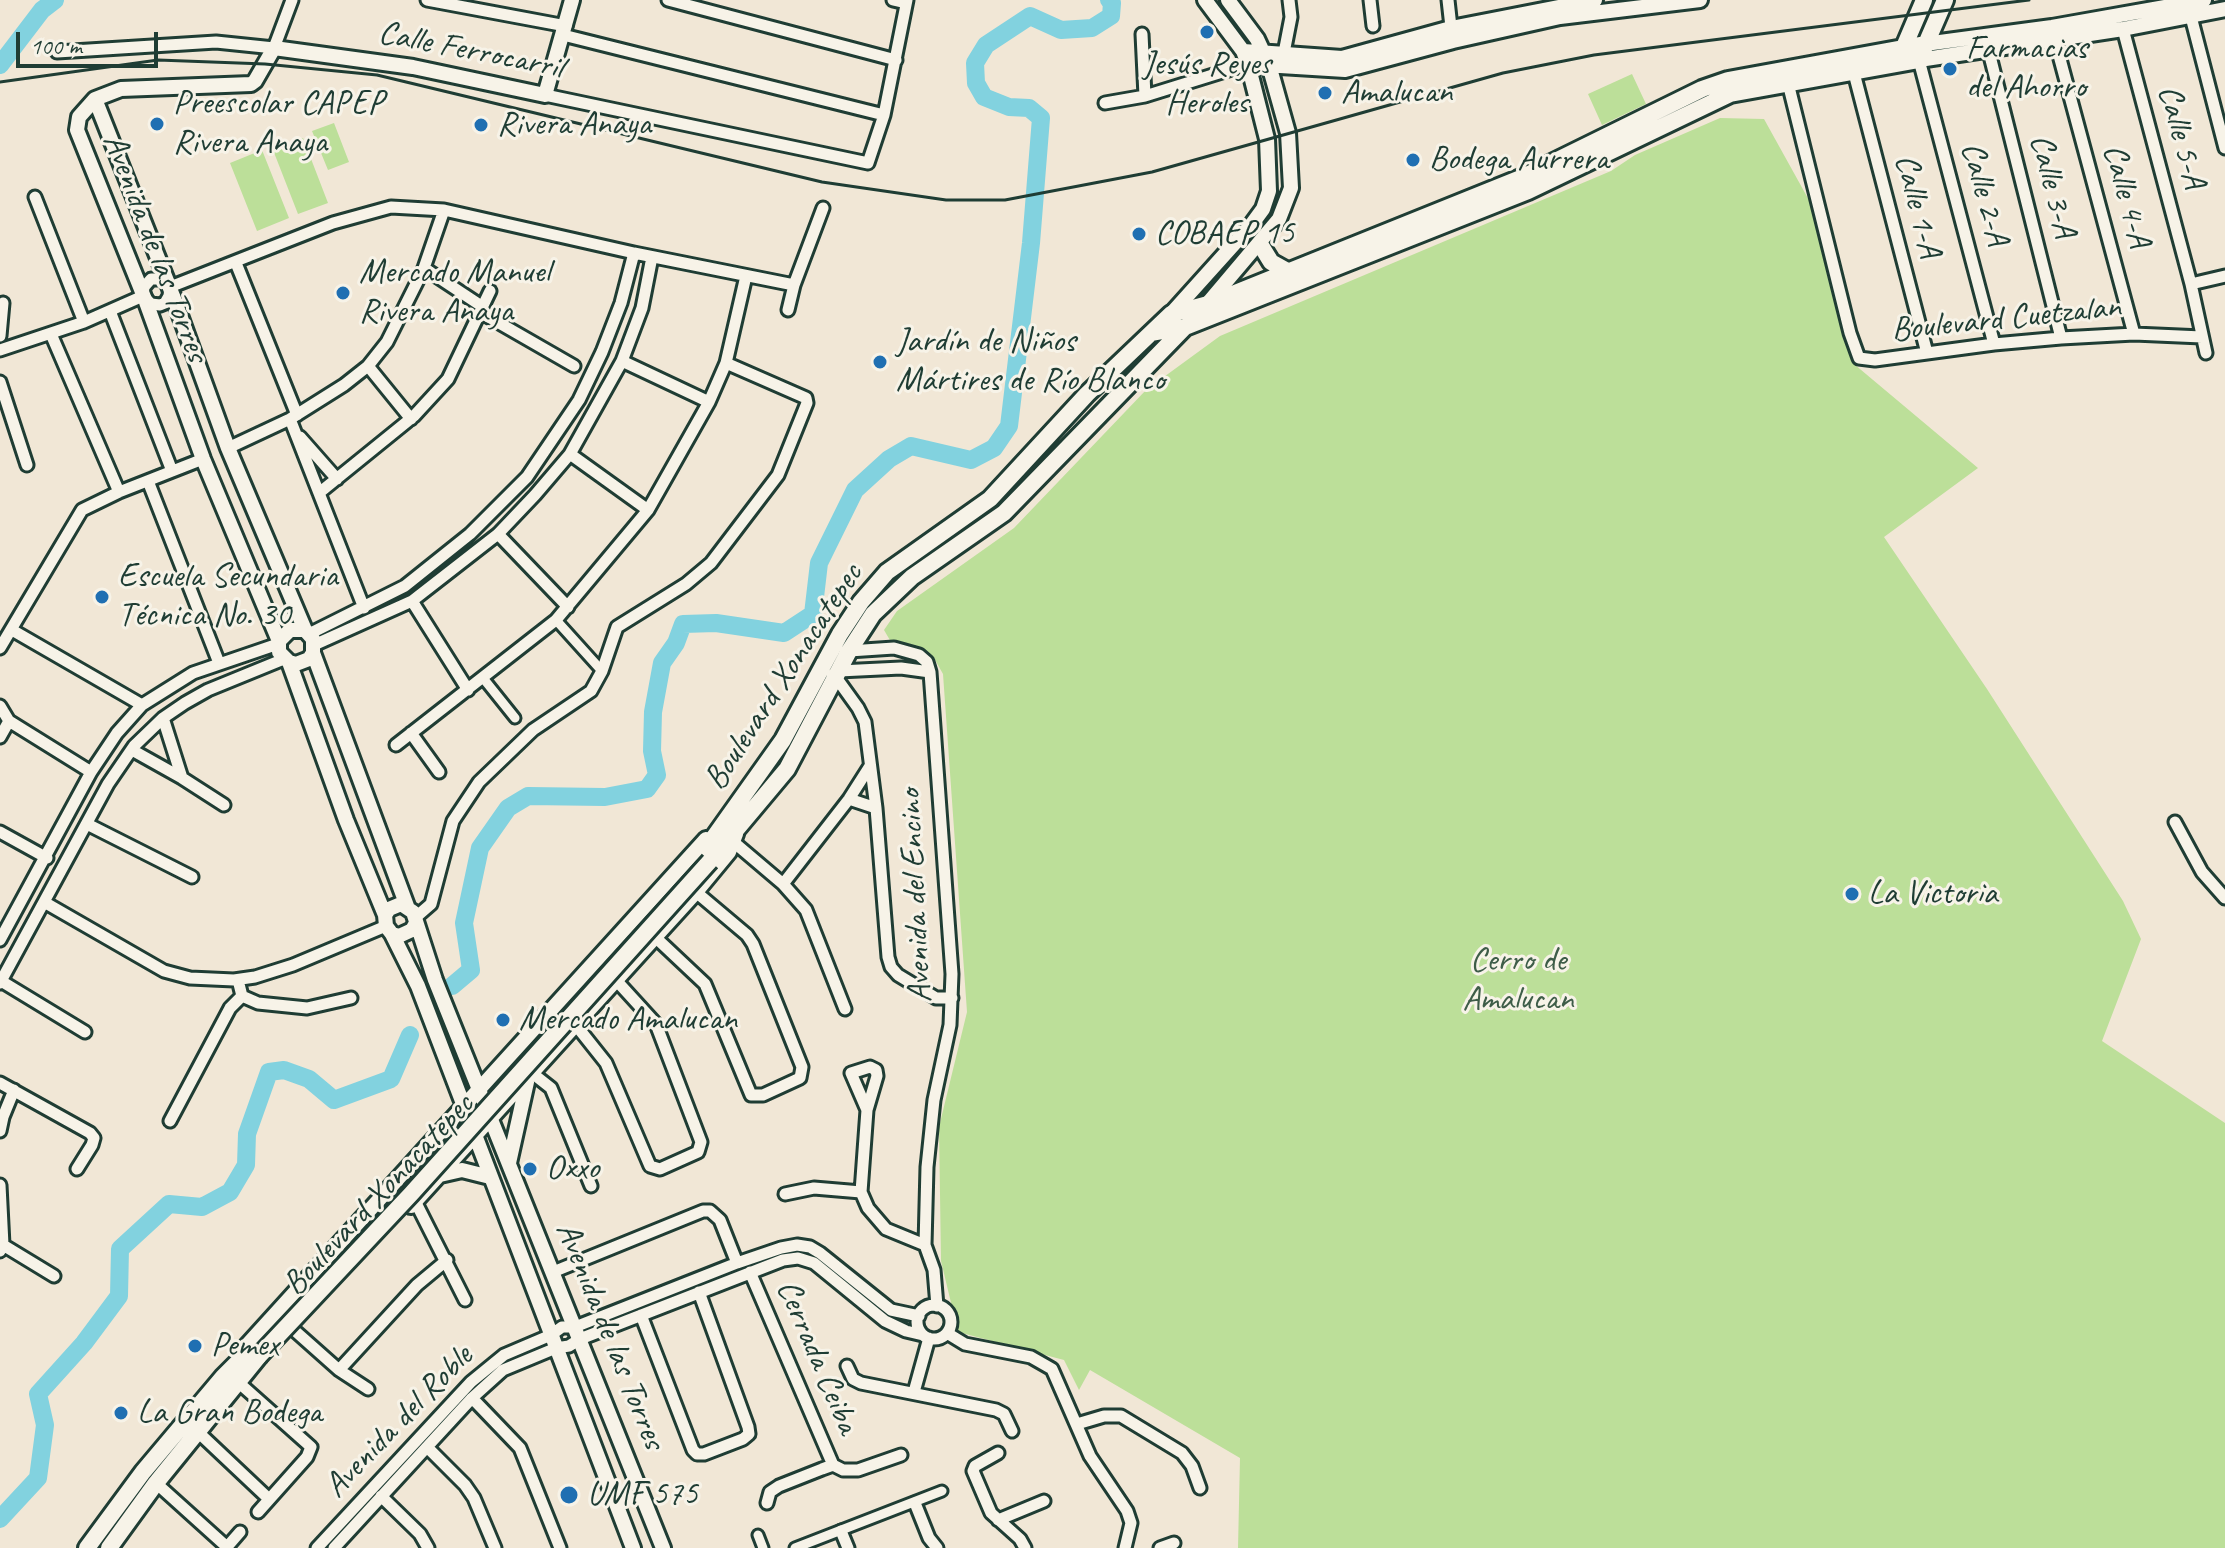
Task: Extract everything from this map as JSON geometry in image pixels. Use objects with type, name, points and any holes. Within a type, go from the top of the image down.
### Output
[{"type":"main road","points":[[1901,56],[1924,0]]},
{"type":"main road","points":[[1901,56],[1922,52],[1945,0]]},
{"type":"main road","name":"Boulevard Xonacatepec","points":[[109,1548],[255,1352],[706,857],[731,835],[783,740],[873,614],[912,577],[1004,513],[1185,327],[1528,191],[1714,100],[1752,88],[1854,73],[1901,56]]},
{"type":"main road","name":"Boulevard Xonacatepec","points":[[831,673],[861,602],[887,572],[990,499],[1087,394],[1171,314],[1208,304],[1521,178],[1702,89],[1751,74],[1901,56]]},
{"type":"main road","points":[[1260,244],[1271,262],[1289,272]]},
{"type":"main road","points":[[1152,333],[1185,327],[1208,304]]},
{"type":"main road","name":"Boulevard Xonacatepec","points":[[87,1548],[143,1472],[238,1374]]},
{"type":"street","points":[[95,99],[121,89],[247,85],[255,81],[274,48],[292,0]]},
{"type":"street","points":[[427,0],[564,30],[884,115],[907,2],[893,0]]},
{"type":"street","points":[[545,95],[572,0]]},
{"type":"street","points":[[668,0],[896,60]]},
{"type":"street","points":[[1171,314],[1252,224],[1263,209],[1269,191],[1267,139],[1261,106],[1246,58],[1205,0]]},
{"type":"street","points":[[1208,304],[1279,219],[1291,188],[1288,133],[1274,59],[1228,0]]},
{"type":"street","points":[[1274,59],[1291,17],[1289,0]]},
{"type":"street","points":[[1370,0],[1373,26]]},
{"type":"street","points":[[1448,0],[1452,34]]},
{"type":"street","points":[[1105,103],[1145,96],[1246,58],[1342,58],[1595,0]]},
{"type":"street","points":[[1452,34],[1700,0]]},
{"type":"street","points":[[1922,52],[1988,48],[2053,33],[2123,29],[2190,10],[2204,0]]},
{"type":"street","points":[[1922,52],[2190,10],[2225,9]]},
{"type":"street","points":[[2190,10],[2225,148]]},
{"type":"street","name":"Calle 5-A","points":[[2123,29],[2191,284],[2206,353]]},
{"type":"street","name":"Calle 4-A","points":[[2053,33],[2134,334]]},
{"type":"street","points":[[1142,34],[1145,96]]},
{"type":"street","name":"Calle Ferrocarril","points":[[57,52],[216,42],[413,67],[868,163],[884,115]]},
{"type":"street","name":"Calle 3-A","points":[[1988,48],[2061,338]]},
{"type":"street","name":"Calle 2-A","points":[[1922,52],[1994,344]]},
{"type":"street","name":"Calle 1-A","points":[[1854,73],[1927,353]]},
{"type":"street","name":"Boulevard Cuetzalan","points":[[1788,83],[1856,354],[1865,360],[2061,338],[2134,334],[2202,337]]},
{"type":"street","name":"Avenida de las Torres","points":[[633,1548],[418,986],[388,925],[346,820],[77,130],[81,113],[95,99],[170,287],[228,448],[310,640],[435,980],[663,1548]]},
{"type":"street","points":[[35,197],[84,322]]},
{"type":"street","points":[[170,287],[333,223],[391,207],[444,210],[794,285]]},
{"type":"street","points":[[788,310],[794,285],[823,208]]},
{"type":"street","points":[[228,448],[294,422],[368,366],[387,342],[424,268],[444,210]]},
{"type":"street","points":[[85,1032],[1,982],[108,784],[132,750],[163,718],[208,690],[286,661],[303,663],[310,640],[405,586],[470,534],[527,477],[579,400],[602,352],[621,303],[634,253]]},
{"type":"street","points":[[2,932],[47,858],[91,772],[117,733],[142,705],[193,673],[279,642],[290,630],[310,640],[412,601],[498,534],[570,454],[622,361],[642,308],[652,257]]},
{"type":"street","points":[[236,263],[364,608]]},
{"type":"street","points":[[424,268],[482,309],[574,366]]},
{"type":"street","points":[[396,745],[556,620],[648,510],[709,402],[726,363],[746,276]]},
{"type":"street","points":[[2191,284],[2225,276]]},
{"type":"street","points":[[143,296],[144,287],[151,279],[161,279],[170,287]]},
{"type":"street","points":[[143,296],[151,304],[160,305],[169,296],[170,287]]},
{"type":"street","points":[[319,493],[411,419],[448,379],[490,291]]},
{"type":"street","points":[[0,350],[84,322],[143,296]]},
{"type":"street","points":[[0,336],[3,303]]},
{"type":"street","points":[[110,311],[172,471]]},
{"type":"street","points":[[51,334],[119,492]]},
{"type":"street","points":[[622,361],[709,402]]},
{"type":"street","points":[[44,902],[164,971],[190,978],[238,980],[293,965],[388,925],[407,934],[413,915],[431,904],[453,821],[479,782],[533,730],[591,691],[602,671],[617,627],[686,584],[711,563],[778,475],[807,403],[806,398],[726,363]]},
{"type":"street","points":[[368,366],[411,419]]},
{"type":"street","points":[[0,382],[27,465]]},
{"type":"street","points":[[294,422],[337,479]]},
{"type":"street","points":[[570,454],[648,510]]},
{"type":"street","points":[[0,648],[82,510],[203,459]]},
{"type":"street","points":[[148,481],[219,663]]},
{"type":"street","points":[[498,534],[568,607]]},
{"type":"street","points":[[412,601],[468,690]]},
{"type":"street","points":[[556,620],[602,671]]},
{"type":"street","points":[[12,630],[142,705]]},
{"type":"street","points":[[831,673],[901,668],[930,672],[927,662],[919,655],[894,648],[849,651]]},
{"type":"street","name":"Avenida del Encino","points":[[930,672],[952,998],[950,1025],[928,1137],[925,1245],[934,1270],[937,1306]]},
{"type":"street","points":[[831,673],[865,722],[891,967],[898,975],[936,998],[952,998]]},
{"type":"street","points":[[483,678],[515,718]]},
{"type":"street","points":[[0,706],[9,721],[91,772]]},
{"type":"street","points":[[163,718],[182,778]]},
{"type":"street","points":[[0,737],[9,721]]},
{"type":"street","points":[[411,733],[439,772]]},
{"type":"street","points":[[132,750],[224,805]]},
{"type":"street","points":[[783,884],[849,799],[870,766]]},
{"type":"street","points":[[849,799],[876,808]]},
{"type":"street","points":[[2175,822],[2202,872],[2225,898]]},
{"type":"street","points":[[87,824],[192,877]]},
{"type":"street","points":[[0,832],[47,858]]},
{"type":"street","points":[[731,835],[806,910],[845,1009]]},
{"type":"street","name":"Boulevard Xonacatepec","points":[[238,1374],[269,1357],[527,1080],[696,892],[731,835]]},
{"type":"street","name":"Boulevard Xonacatepec","points":[[238,1374],[243,1348],[708,837],[731,835]]},
{"type":"street","points":[[32,883],[43,889],[44,902]]},
{"type":"street","points":[[654,936],[705,984],[751,1095],[763,1095],[800,1078],[802,1067],[753,944],[747,935],[696,892]]},
{"type":"street","points":[[22,899],[31,908],[44,902]]},
{"type":"street","points":[[388,925],[394,906],[413,915]]},
{"type":"street","points":[[615,941],[634,958]]},
{"type":"street","points":[[575,1024],[606,1063],[647,1162],[655,1169],[693,1155],[701,1148],[656,1024],[615,979]]},
{"type":"street","points":[[238,980],[242,996]]},
{"type":"street","points":[[418,986],[435,980]]},
{"type":"street","points":[[242,996],[258,1003],[307,1008],[351,998]]},
{"type":"street","points":[[170,1121],[230,1008],[242,996]]},
{"type":"street","points":[[867,1110],[851,1073],[870,1067],[876,1070],[877,1076],[867,1110],[861,1192],[868,1208],[886,1229],[925,1245]]},
{"type":"street","points":[[499,1070],[497,1078],[500,1086],[508,1091],[527,1080],[551,1088],[591,1186]]},
{"type":"street","points":[[509,1164],[527,1080]]},
{"type":"street","points":[[0,1083],[90,1133],[94,1138],[77,1169]]},
{"type":"street","points":[[0,1131],[14,1090]]},
{"type":"street","points":[[439,1134],[450,1133],[456,1137],[458,1154]]},
{"type":"street","points":[[439,1175],[462,1170],[490,1177]]},
{"type":"street","points":[[0,1185],[2,1248],[54,1276]]},
{"type":"street","points":[[785,1194],[814,1188],[861,1192]]},
{"type":"street","points":[[415,1201],[465,1300]]},
{"type":"street","points":[[553,1272],[703,1211],[710,1211],[720,1220],[737,1263]]},
{"type":"street","name":"Avenida del Roble","points":[[317,1548],[480,1373],[504,1355],[554,1341],[569,1346],[578,1333],[737,1263],[781,1248],[810,1247],[891,1310],[919,1316]]},
{"type":"street","name":"Avenida del Roble","points":[[334,1548],[472,1398],[503,1370],[554,1341],[562,1327],[578,1333],[641,1315],[783,1260],[798,1258],[814,1263],[885,1321],[926,1336]]},
{"type":"street","points":[[339,1370],[417,1285],[447,1260]]},
{"type":"street","name":"Cerrada Ceiba","points":[[750,1272],[833,1465]]},
{"type":"street","points":[[641,1315],[693,1450],[704,1454],[749,1434],[699,1292]]},
{"type":"street","points":[[937,1306],[944,1308],[951,1320],[947,1333],[935,1339],[926,1336],[918,1326],[923,1310],[937,1306]]},
{"type":"street","points":[[294,1330],[339,1370],[368,1389]]},
{"type":"street","points":[[947,1333],[965,1344],[1031,1357],[1052,1369],[1096,1466],[1127,1511],[1131,1523],[1125,1548]]},
{"type":"street","points":[[914,1392],[926,1336]]},
{"type":"street","points":[[847,1366],[857,1382],[996,1410],[1004,1414],[1012,1431]]},
{"type":"street","points":[[238,1374],[311,1447],[307,1457],[258,1512]]},
{"type":"street","points":[[472,1398],[520,1448],[560,1548]]},
{"type":"street","points":[[1077,1424],[1104,1416],[1121,1416],[1182,1453],[1192,1466],[1200,1488]]},
{"type":"street","points":[[198,1432],[269,1499]]},
{"type":"street","points":[[427,1447],[455,1473],[474,1498],[495,1548]]},
{"type":"street","points":[[998,1453],[975,1466],[973,1471],[991,1513],[1020,1539],[1025,1548]]},
{"type":"street","points":[[767,1503],[770,1492],[779,1486],[833,1465],[843,1470],[858,1470],[901,1455]]},
{"type":"street","points":[[156,1483],[227,1548],[240,1532]]},
{"type":"street","points":[[795,1548],[942,1491]]},
{"type":"street","points":[[381,1496],[420,1534],[428,1548]]},
{"type":"street","points":[[998,1520],[1044,1501]]},
{"type":"street","points":[[915,1503],[929,1538],[937,1548]]},
{"type":"street","points":[[841,1531],[848,1548]]},
{"type":"street","points":[[758,1535],[763,1548]]},
{"type":"street","points":[[1160,1548],[1174,1543]]},
{"type":"green space","points":[[1632,74],[1646,104],[1602,125],[1588,94]]},
{"type":"green space","name":"Cerro de Amalucan","points":[[1720,118],[1764,119],[1810,202],[1854,364],[1978,468],[1884,537],[1987,689],[2123,901],[2141,939],[2102,1041],[2225,1123],[2225,1548],[1238,1548],[1240,1458],[1090,1370],[1079,1390],[1064,1360],[958,1332],[941,1261],[939,1127],[967,1012],[943,674],[934,658],[909,645],[891,642],[884,630],[897,611],[1014,528],[1146,390],[1220,336],[1611,171],[1635,155]]},
{"type":"green space","points":[[334,123],[349,162],[328,170],[312,131]]},
{"type":"green space","points":[[303,138],[328,203],[298,214],[273,150]]},
{"type":"green space","points":[[262,150],[289,218],[257,231],[230,163]]},
{"type":"waterway","points":[[0,65],[42,10],[55,0]]},
{"type":"waterway","points":[[452,986],[471,970],[464,923],[480,848],[508,808],[528,796],[605,797],[647,789],[657,775],[652,751],[653,712],[662,663],[676,643],[683,624],[716,623],[784,633],[813,614],[819,563],[855,490],[889,459],[911,446],[971,460],[994,448],[1009,426],[1031,243],[1041,118],[1029,108],[1009,107],[984,97],[976,83],[975,63],[986,45],[1030,16],[1061,30],[1092,28],[1111,16],[1112,3],[1109,0]]},
{"type":"waterway","points":[[0,1519],[38,1478],[45,1425],[38,1394],[84,1343],[119,1296],[120,1249],[169,1204],[202,1207],[230,1192],[246,1165],[247,1134],[269,1072],[284,1070],[309,1079],[334,1100],[391,1079],[410,1035]]},
{"type":"railway","points":[[0,82],[158,60],[265,64],[377,75],[822,182],[946,200],[1005,200],[1152,172],[1503,73],[1594,55],[2029,0]]},
{"type":"place","name":"Jesús Reyes Heroles","points":[[1207,32]]},
{"type":"place","name":"Farmacias del Ahorro","points":[[1950,69]]},
{"type":"place","name":"Amalucan","points":[[1325,93]]},
{"type":"place","name":"Preescolar CAPEP Rivera Anaya","points":[[157,124]]},
{"type":"place","name":"Rivera Anaya","points":[[481,125]]},
{"type":"place","name":"Bodega Aurrera","points":[[1413,160]]},
{"type":"place","name":"COBAEP 15","points":[[1139,234]]},
{"type":"place","name":"Mercado Manuel Rivera Anaya","points":[[343,293]]},
{"type":"place","name":"Jardín de Niños Mártires de Río Blanco","points":[[880,362]]},
{"type":"place","name":"Escuela Secundaria Técnica No. 30","points":[[102,597]]},
{"type":"place","name":"La Victoria","points":[[1852,894]]},
{"type":"place","name":"Mercado Amalucan","points":[[503,1020]]},
{"type":"place","name":"Oxxo","points":[[530,1169]]},
{"type":"place","name":"Pemex","points":[[195,1346]]},
{"type":"place","name":"La Gran Bodega","points":[[121,1413]]},
{"type":"place","name":"UMF 575","points":[[569,1495]]}]
